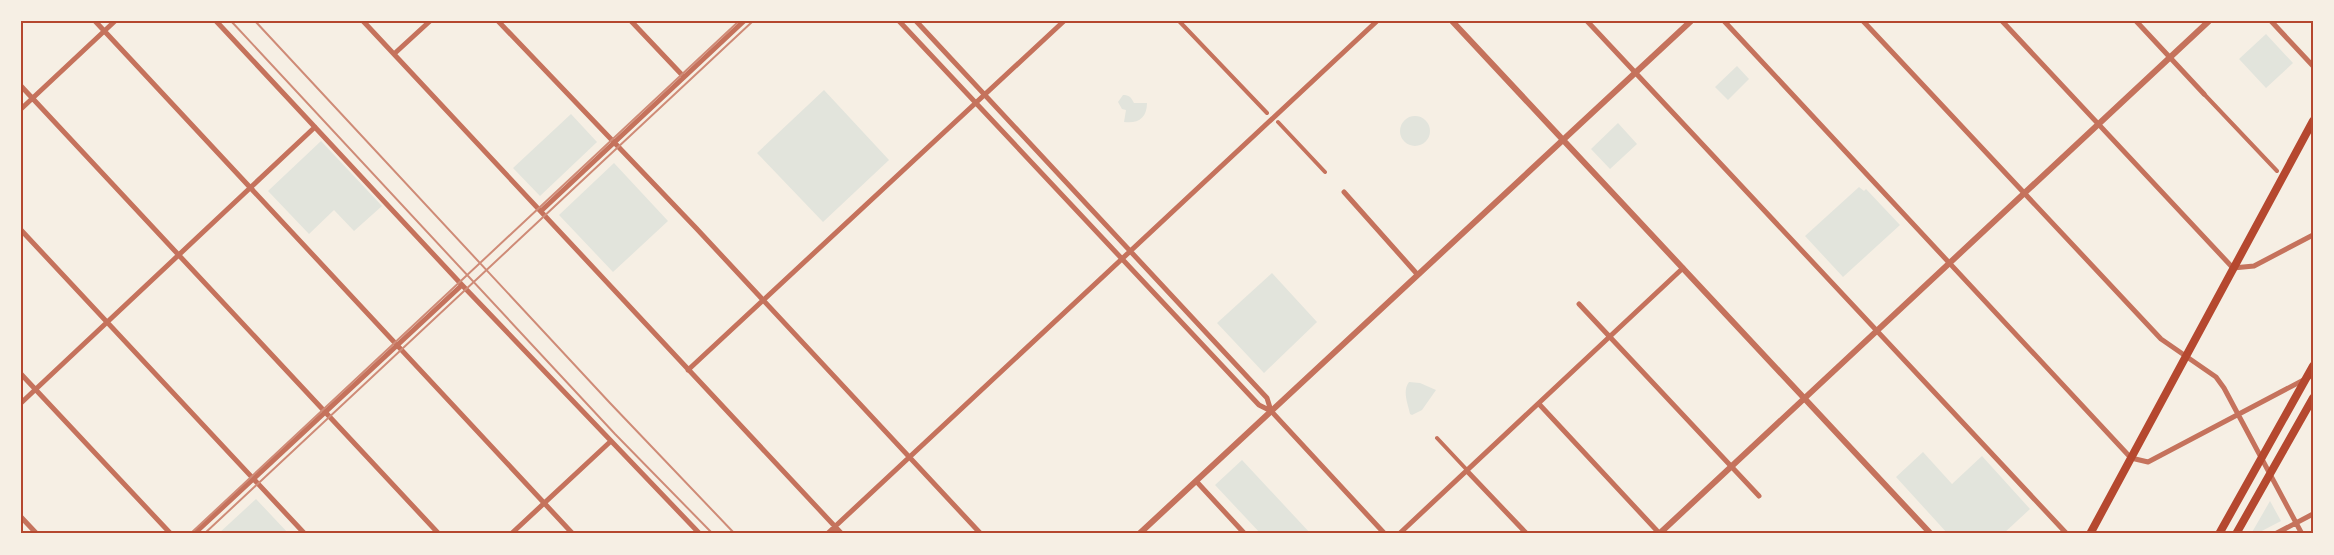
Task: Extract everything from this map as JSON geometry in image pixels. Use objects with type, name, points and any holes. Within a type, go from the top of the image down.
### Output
[{"type":"main road","points":[[2090,534],[2313,121]]},
{"type":"main road","points":[[2219,534],[2310,377],[2313,366]]},
{"type":"main road","points":[[2236,534],[2313,398]]},
{"type":"street","points":[[95,21],[573,534]]},
{"type":"street","points":[[21,109],[115,21]]},
{"type":"street","points":[[216,21],[462,285],[700,534]]},
{"type":"street","points":[[363,21],[842,534]]},
{"type":"street","points":[[394,54],[430,21]]},
{"type":"street","points":[[498,21],[764,300],[981,534]]},
{"type":"street","points":[[632,21],[684,77]]},
{"type":"street","points":[[542,211],[744,21]]},
{"type":"street","points":[[899,21],[1259,405],[1272,411]]},
{"type":"street","points":[[916,21],[1267,398],[1272,411],[1385,534]]},
{"type":"street","points":[[688,370],[1064,21]]},
{"type":"street","points":[[1179,21],[1267,113]]},
{"type":"street","points":[[827,534],[1377,21]]},
{"type":"street","points":[[1452,21],[1931,534]]},
{"type":"street","points":[[1587,21],[2067,534]]},
{"type":"street","points":[[1139,534],[1691,21]]},
{"type":"street","points":[[1724,21],[2131,458],[2148,462],[2310,377]]},
{"type":"street","points":[[1863,21],[2161,339],[2216,377],[2302,534]]},
{"type":"street","points":[[2002,21],[2233,268],[2254,266],[2313,236]]},
{"type":"street","points":[[2136,21],[2277,171]]},
{"type":"street","points":[[1539,404],[1660,534],[2208,21]]},
{"type":"street","points":[[2271,21],[2313,66]]},
{"type":"street","points":[[21,86],[439,534]]},
{"type":"street","points":[[1278,123],[1325,172]]},
{"type":"street","points":[[21,403],[315,127]]},
{"type":"street","points":[[1344,192],[1417,274]]},
{"type":"street","points":[[21,230],[305,534]]},
{"type":"street","points":[[1399,534],[1683,268]]},
{"type":"street","points":[[194,534],[462,285]]},
{"type":"street","points":[[1579,304],[1759,496]]},
{"type":"street","points":[[21,374],[171,534]]},
{"type":"street","points":[[1437,438],[1527,534]]},
{"type":"street","points":[[511,534],[611,441]]},
{"type":"street","points":[[1196,481],[1245,534]]},
{"type":"street","points":[[2275,534],[2313,514]]},
{"type":"street","points":[[21,517],[37,534]]},
{"type":"street","points":[[1920,534],[1926,528]]},
{"type":"shaded area","points":[[2266,34],[2293,63],[2266,88],[2239,59]]},
{"type":"shaded area","points":[[1737,66],[1749,79],[1728,100],[1715,87]]},
{"type":"shaded area","points":[[824,90],[889,160],[823,222],[757,153]]},
{"type":"shaded area","points":[[1123,95],[1130,97],[1134,103],[1147,103],[1141,119],[1124,122],[1126,110],[1122,109],[1118,102]]},
{"type":"shaded area","points":[[571,114],[597,142],[540,196],[513,168]]},
{"type":"shaded area","points":[[1415,116],[1426,120],[1430,131],[1426,142],[1415,146],[1404,142],[1400,131],[1404,120]]},
{"type":"shaded area","points":[[1618,123],[1637,144],[1610,169],[1591,149]]},
{"type":"shaded area","points":[[321,141],[382,206],[354,231],[334,210],[309,234],[268,191]]},
{"type":"shaded area","points":[[614,163],[668,221],[613,272],[559,215]]},
{"type":"shaded area","points":[[1859,187],[1864,191],[1866,189],[1900,225],[1843,277],[1805,236]]},
{"type":"shaded area","points":[[1272,273],[1317,322],[1264,373],[1217,323]]},
{"type":"shaded area","points":[[1409,382],[1420,383],[1436,390],[1422,410],[1412,415],[1406,393]]},
{"type":"shaded area","points":[[1923,452],[1952,484],[1982,456],[2030,509],[2003,534],[1948,534],[1896,477]]},
{"type":"shaded area","points":[[1242,460],[1311,534],[1261,534],[1215,485]]},
{"type":"shaded area","points":[[256,499],[289,534],[218,534]]},
{"type":"shaded area","points":[[2270,501],[2281,521],[2256,534],[2251,534]]},
{"type":"railway","points":[[231,21],[615,434],[713,534]]},
{"type":"railway","points":[[255,21],[735,534]]},
{"type":"railway","points":[[190,534],[739,21]]},
{"type":"railway","points":[[204,534],[753,21]]}]
